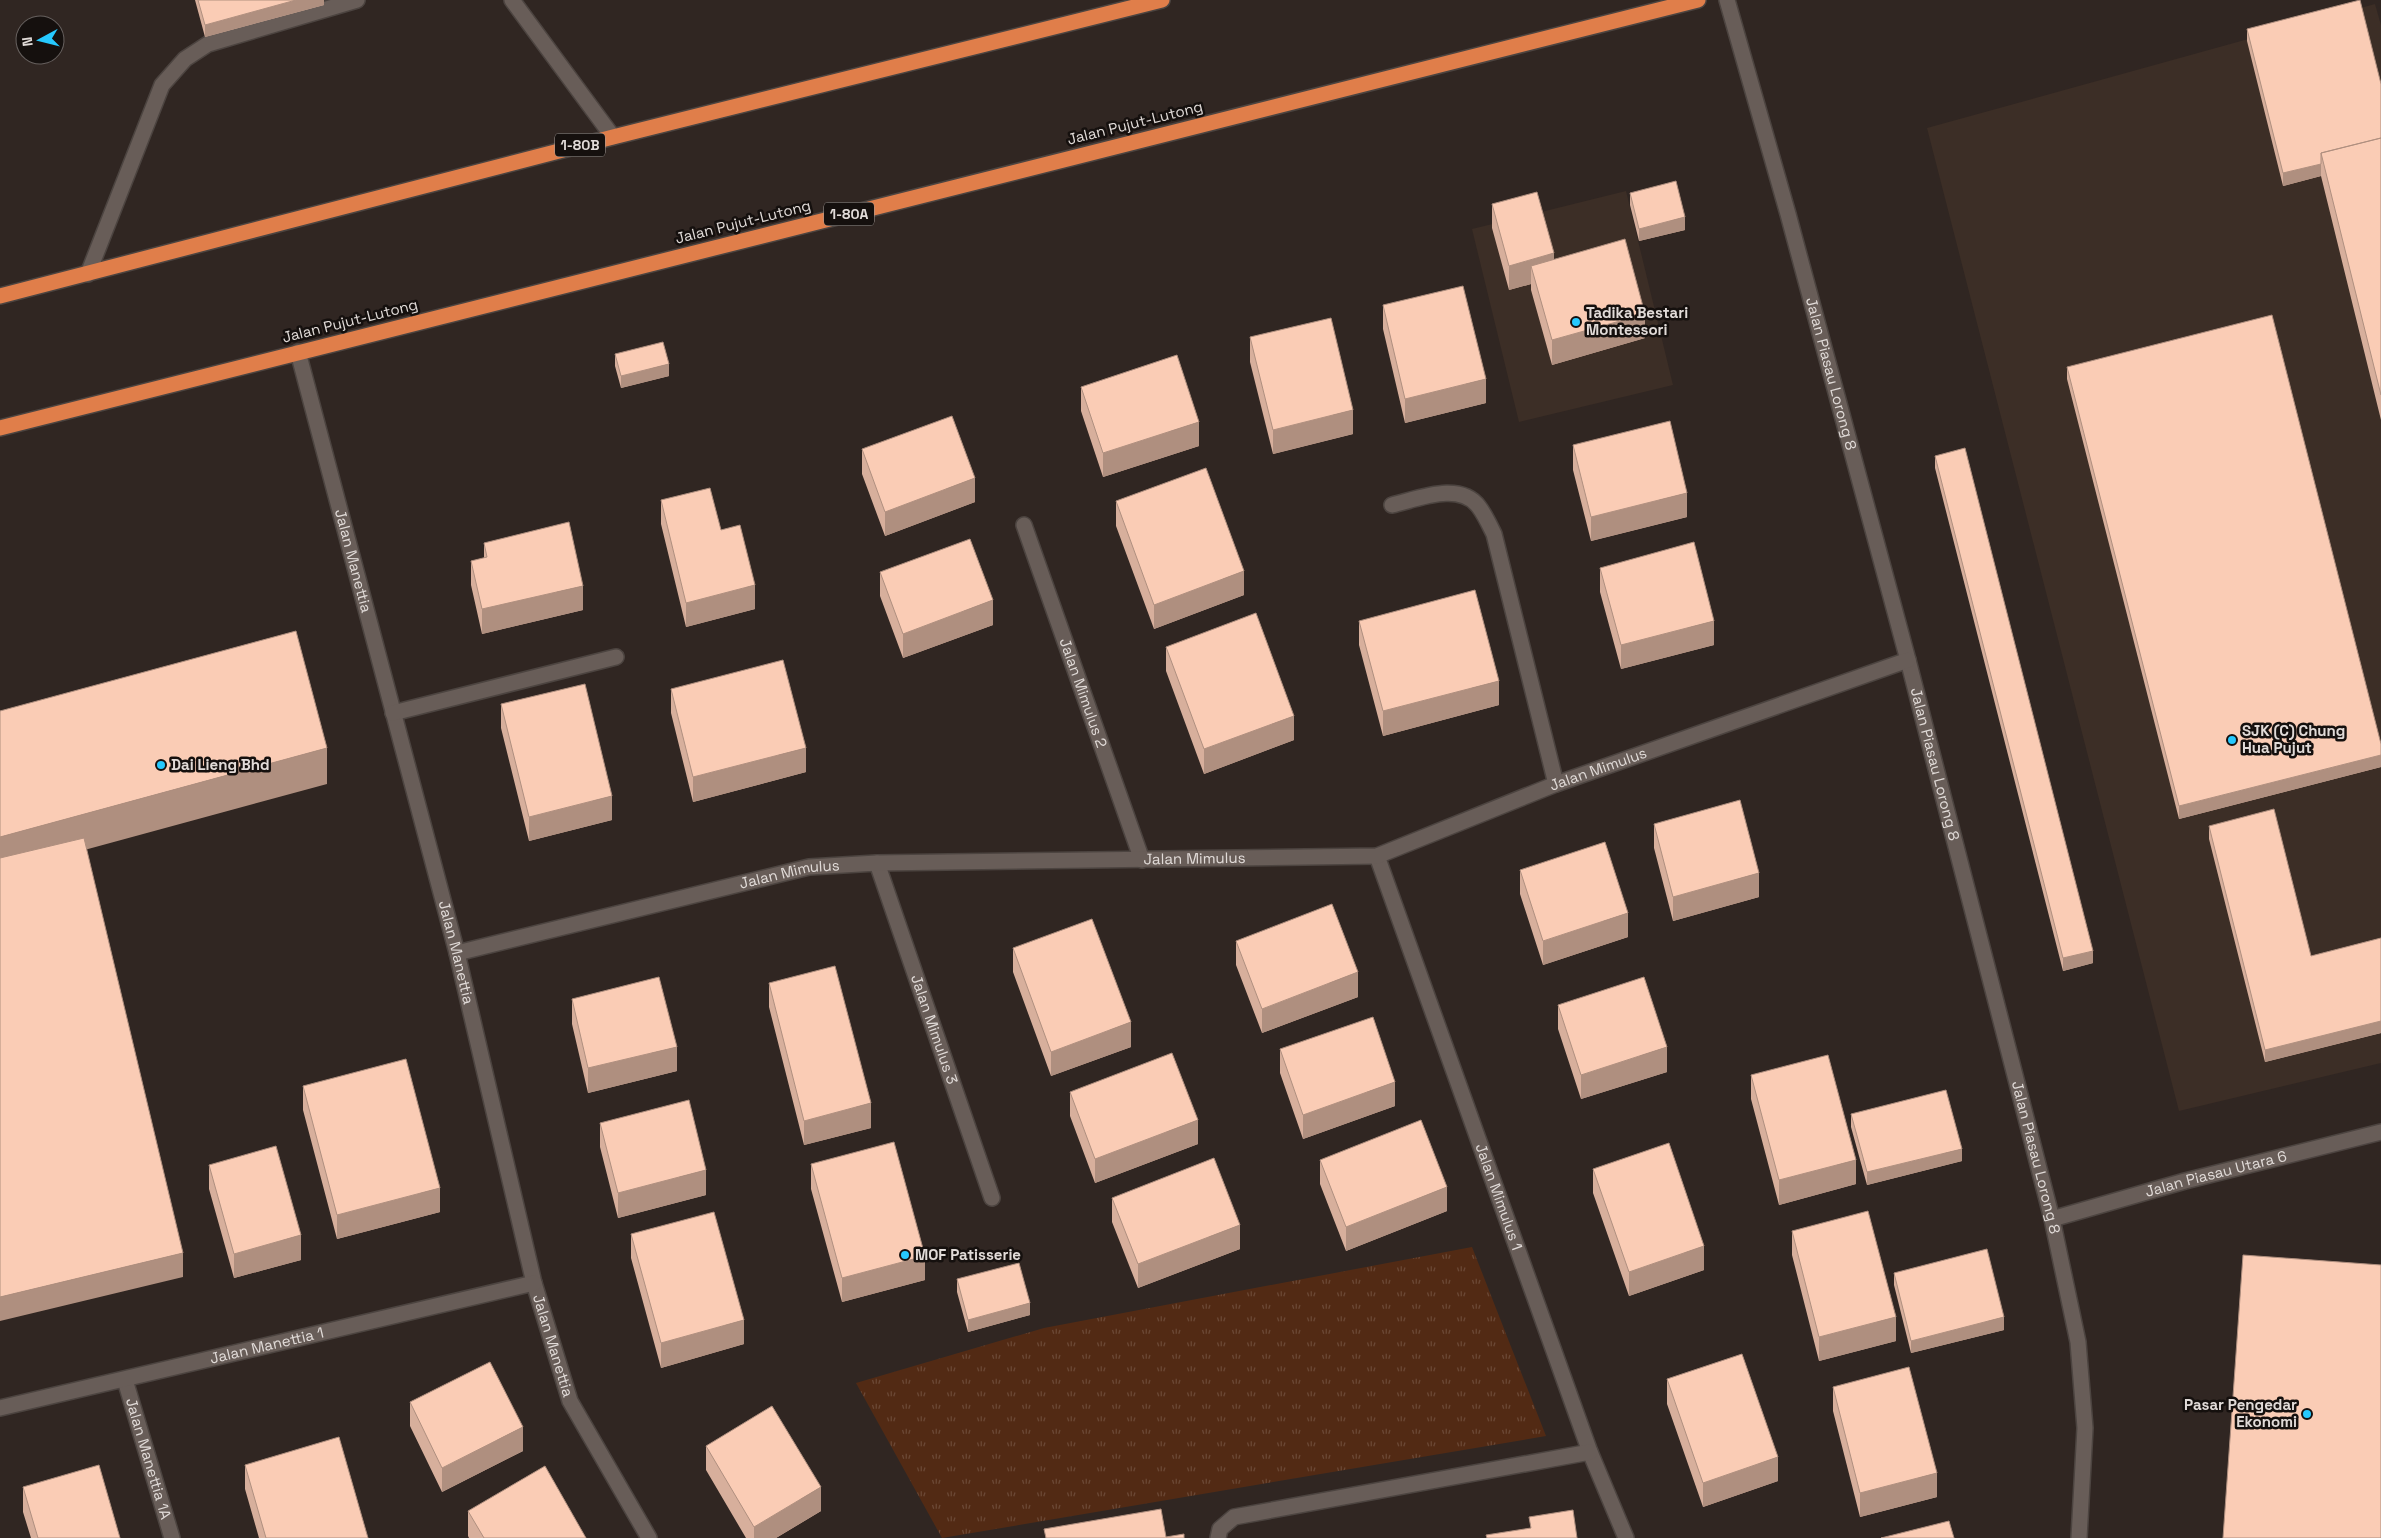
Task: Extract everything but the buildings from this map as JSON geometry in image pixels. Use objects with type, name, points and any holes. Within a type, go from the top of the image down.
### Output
[{"type":"highway","name":"1-80B","points":[[0,296],[613,137],[1162,0]]},
{"type":"highway","name":"Jalan Pujut-Lutong","points":[[0,428],[1698,0]]},
{"type":"street","points":[[88,274],[162,85],[185,59],[208,44],[357,0]]},
{"type":"street","points":[[512,0],[613,137]]},
{"type":"street","name":"Jalan Piasau Lorong 8","points":[[1727,0],[1788,214],[1908,660],[2052,1218],[2078,1342],[2085,1428],[2079,1538]]},
{"type":"street","name":"Jalan Manettia","points":[[298,352],[457,953],[534,1283],[570,1401],[649,1538]]},
{"type":"street","points":[[1392,505],[1444,493],[1466,496],[1479,506],[1494,534],[1556,784]]},
{"type":"street","name":"Jalan Mimulus 2","points":[[1024,525],[1142,860]]},
{"type":"street","points":[[393,713],[616,657]]},
{"type":"street","name":"Jalan Mimulus","points":[[457,953],[809,867],[877,863],[1377,856],[1556,784],[1908,660]]},
{"type":"street","name":"Jalan Mimulus 1","points":[[1377,856],[1590,1452],[1626,1538]]},
{"type":"street","name":"Jalan Mimulus 3","points":[[877,863],[992,1198]]},
{"type":"street","name":"Jalan Piasau Utara 6","points":[[2052,1218],[2185,1181],[2381,1132]]},
{"type":"street","name":"Jalan Manettia 1","points":[[0,1408],[534,1283]]},
{"type":"street","name":"Jalan Manettia 1A","points":[[125,1380],[172,1538]]},
{"type":"street","points":[[1218,1538],[1220,1529],[1234,1517],[1590,1452]]},
{"type":"shaded area","name":"SJK (C) Chung Hua Pujut","points":[[2375,4],[2381,25],[2381,1063],[2179,1111],[1927,128]]},
{"type":"shaded area","name":"Tadika Bestari Montessori","points":[[1626,191],[1673,385],[1519,422],[1472,229]]},
{"type":"green space","points":[[1472,1247],[1546,1436],[942,1538],[856,1383],[1044,1328]]},
{"type":"place","name":"Tadika Bestari Montessori","points":[[1576,322]]},
{"type":"place","name":"SJK (C) Chung Hua Pujut","points":[[2232,740]]},
{"type":"place","name":"Dai Lieng Bhd","points":[[161,765]]},
{"type":"place","name":"MOF Patisserie","points":[[905,1255]]},
{"type":"place","name":"Pasar Pengedar Ekonomi","points":[[2307,1414]]}]
